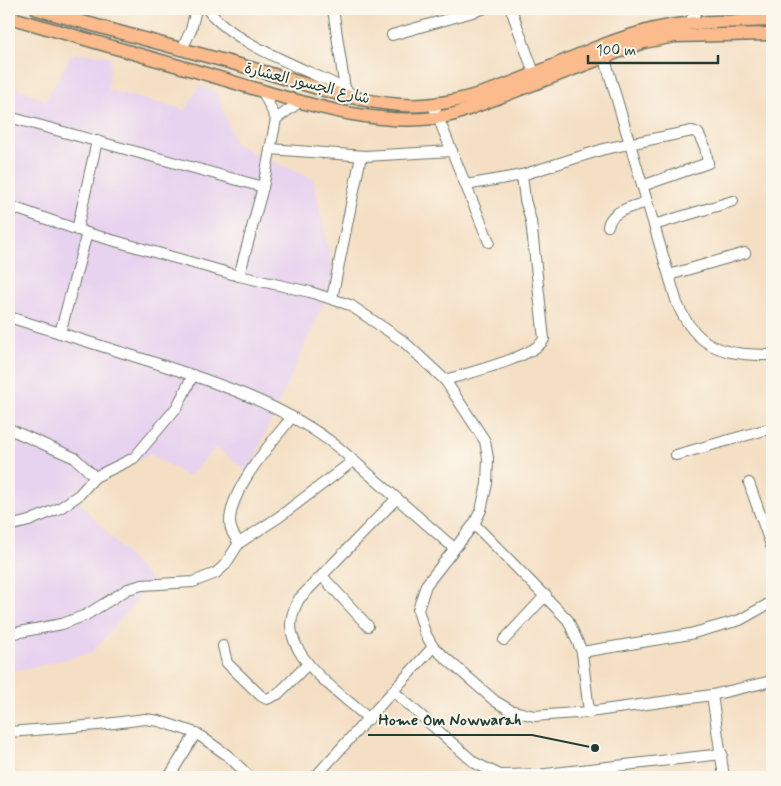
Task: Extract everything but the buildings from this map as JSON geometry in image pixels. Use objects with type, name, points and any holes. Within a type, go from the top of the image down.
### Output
[{"type":"main road","name":"شارع الجسور العشارة","points":[[37,9],[62,12],[182,49],[356,98],[398,103],[433,104],[476,94],[628,36],[688,24],[772,20]]},
{"type":"main road","name":"شارع الجسور العشارة","points":[[9,17],[301,101],[376,118],[439,118],[483,104],[604,56],[660,38],[772,34]]},
{"type":"street","points":[[182,49],[191,30],[196,9]]},
{"type":"street","points":[[207,9],[221,24],[241,38],[345,89],[356,98]]},
{"type":"street","points":[[333,9],[345,89]]},
{"type":"street","points":[[392,35],[483,9]]},
{"type":"street","points":[[511,9],[534,72]]},
{"type":"street","points":[[688,24],[698,9]]},
{"type":"street","points":[[604,56],[646,202],[683,316],[696,335],[710,345],[725,352],[742,355],[772,355]]},
{"type":"street","points":[[239,276],[263,187],[276,119],[262,90]]},
{"type":"street","points":[[276,119],[301,101]]},
{"type":"street","points":[[433,104],[489,242]]},
{"type":"street","points":[[9,117],[263,187]]},
{"type":"street","points":[[466,185],[522,175],[604,149],[694,131],[700,135],[707,154],[707,164],[642,186]]},
{"type":"street","points":[[60,333],[82,231],[97,141]]},
{"type":"street","points":[[270,149],[361,156],[452,151]]},
{"type":"street","points":[[332,298],[361,156]]},
{"type":"street","points":[[445,380],[514,359],[537,348],[544,339],[531,221],[525,200],[522,175]]},
{"type":"street","points":[[654,226],[732,201]]},
{"type":"street","points":[[608,226],[614,214],[646,202]]},
{"type":"street","points":[[9,206],[82,231],[239,276],[332,298],[350,305],[380,324],[422,357],[445,380],[478,428],[487,449],[487,484],[481,510],[474,524],[426,585],[420,602],[421,621],[433,647],[494,700],[510,710],[534,716],[589,712],[712,696],[772,682]]},
{"type":"street","points":[[669,275],[745,253]]},
{"type":"street","points":[[9,317],[193,375],[292,417],[320,432],[454,548]]},
{"type":"street","points":[[9,526],[29,521],[60,508],[79,495],[95,477],[134,458],[177,407],[193,375]]},
{"type":"street","points":[[239,543],[232,532],[230,522],[234,504],[244,483],[292,417]]},
{"type":"street","points":[[676,455],[772,428]]},
{"type":"street","points":[[9,429],[75,458],[95,477]]},
{"type":"street","points":[[9,634],[62,624],[86,615],[128,589],[142,585],[163,585],[205,578],[225,565],[239,543],[279,518],[353,460]]},
{"type":"street","points":[[749,483],[772,548]]},
{"type":"street","points":[[369,719],[308,664],[300,653],[291,624],[292,613],[299,599],[396,499]]},
{"type":"street","points":[[474,524],[546,595],[568,620],[582,652],[589,712]]},
{"type":"street","points":[[322,576],[368,626]]},
{"type":"street","points":[[504,640],[546,595]]},
{"type":"street","points":[[582,652],[690,634],[740,620],[772,602]]},
{"type":"street","points":[[223,646],[227,663],[261,696],[267,699],[278,694],[308,664]]},
{"type":"street","points":[[315,777],[433,647]]},
{"type":"street","points":[[394,692],[474,763],[500,775],[546,774],[722,754]]},
{"type":"street","points":[[712,696],[724,777]]},
{"type":"street","points":[[9,732],[98,725],[145,719],[159,720],[196,733],[227,755],[250,777]]},
{"type":"street","points":[[168,777],[196,733]]},
{"type":"shaded area","points":[[73,53],[111,56],[108,90],[186,110],[199,86],[217,92],[235,144],[313,179],[335,278],[248,472],[216,447],[188,477],[150,454],[70,492],[152,582],[92,653],[20,670],[9,668],[9,84],[45,100]]},
{"type":"place","name":"Home Om Nowwarah","points":[[595,748]]}]
